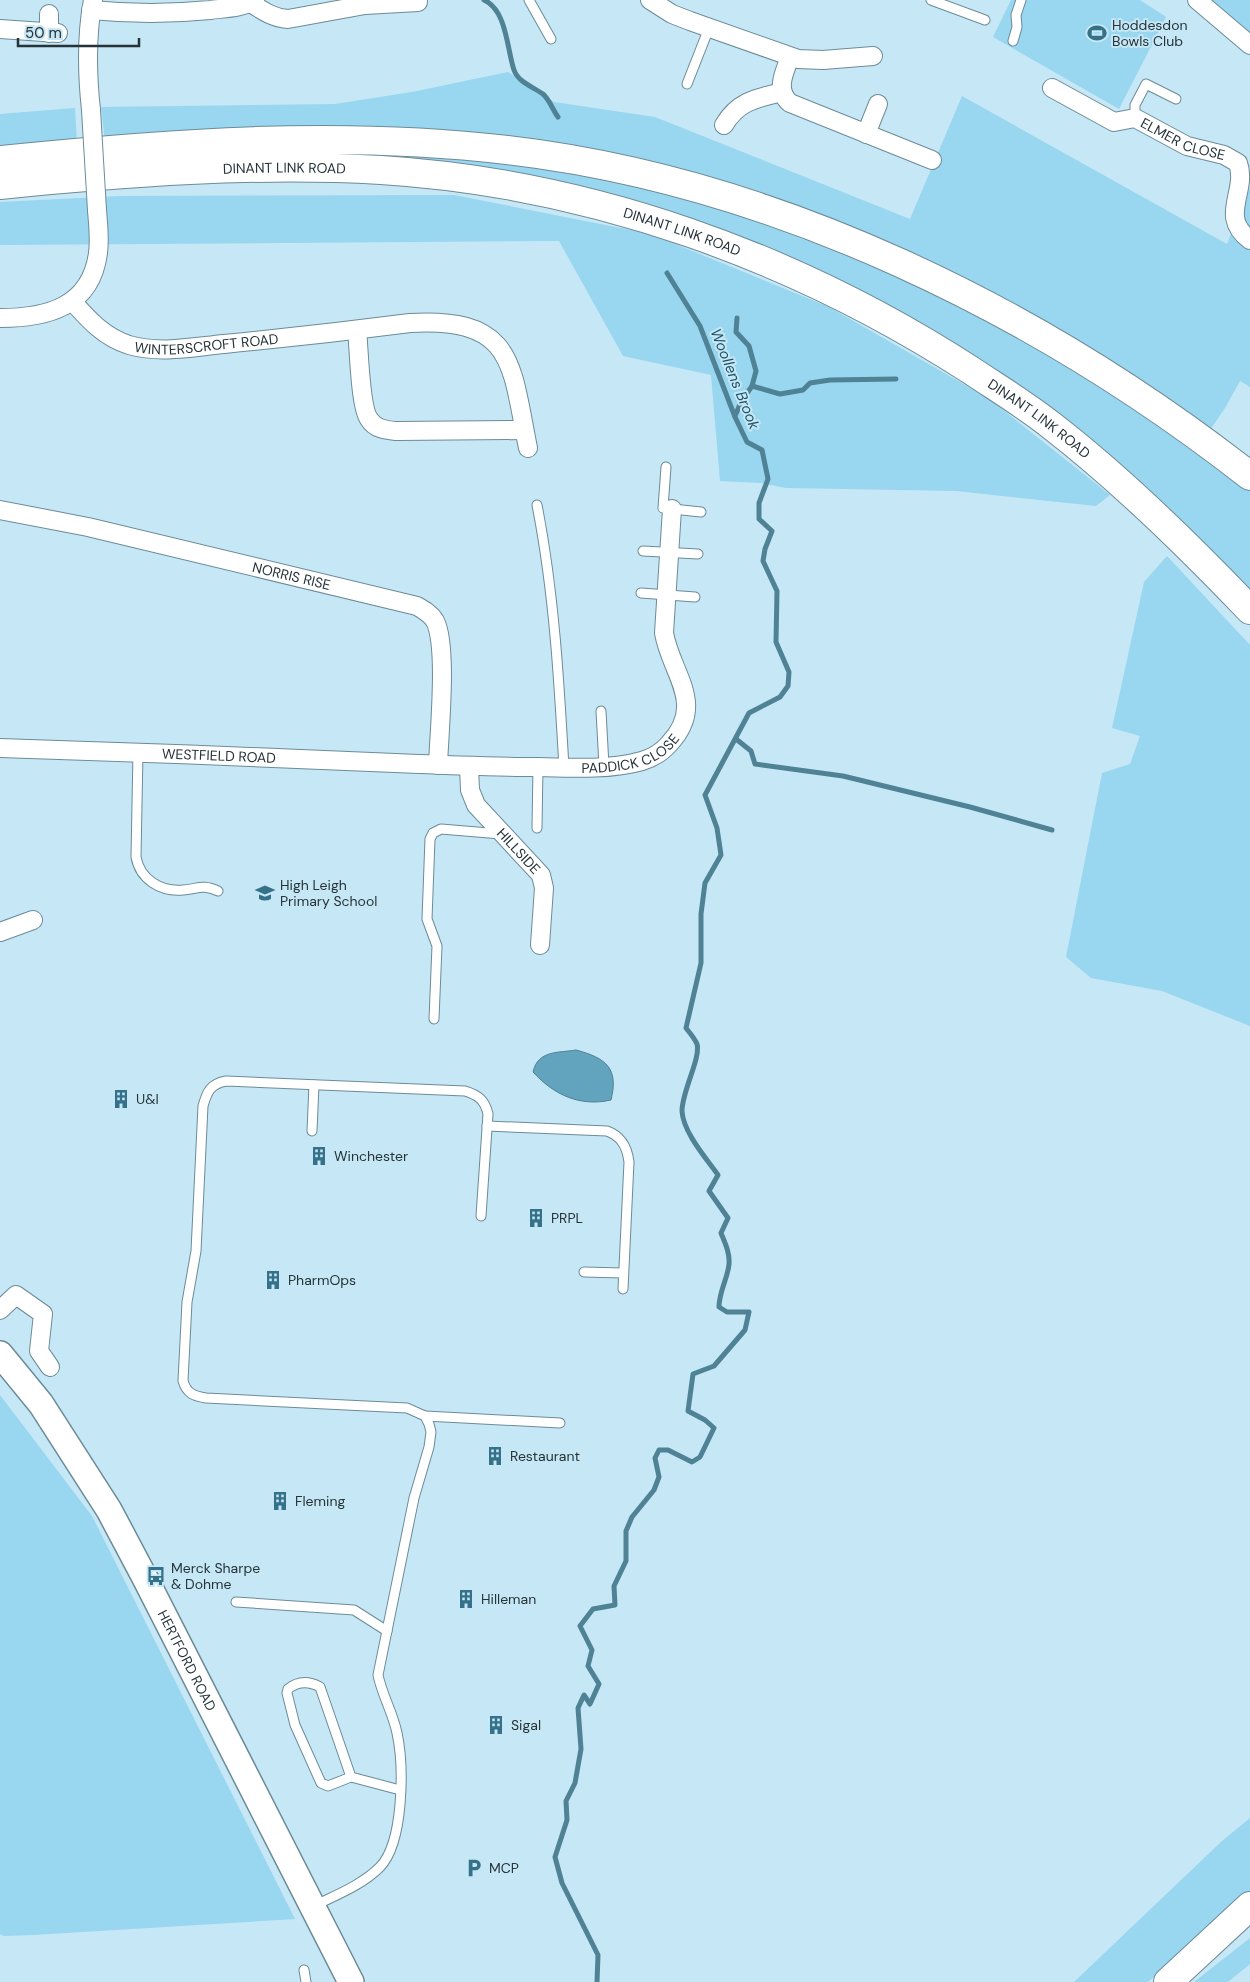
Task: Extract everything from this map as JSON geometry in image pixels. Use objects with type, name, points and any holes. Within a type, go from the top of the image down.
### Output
[{"type":"main road","name":"DINANT LINK ROAD","points":[[0,160],[240,142],[389,141],[508,150],[611,166],[647,175],[726,196],[803,224],[864,248],[981,302],[1091,364],[1156,407],[1250,476]]},
{"type":"main road","name":"DINANT LINK ROAD","points":[[0,185],[146,172],[241,168],[382,170],[446,177],[553,195],[629,214],[698,236],[772,264],[846,298],[948,356],[1001,390],[1051,425],[1108,472],[1163,522],[1250,610]]},
{"type":"main road","name":"HERTFORD ROAD","points":[[0,1354],[41,1404],[109,1510],[146,1578],[351,1982]]},
{"type":"main road","points":[[1168,1982],[1250,1906]]},
{"type":"main road","points":[[1176,1982],[1250,1923]]},
{"type":"street","points":[[650,0],[672,14],[790,57],[814,60],[873,56]]},
{"type":"street","points":[[1197,0],[1250,45]]},
{"type":"street","points":[[0,318],[41,315],[64,307],[72,301],[87,283],[96,262],[99,243],[87,49],[92,5],[139,14],[160,14],[232,8],[253,1],[269,15],[278,18],[300,18],[332,5],[418,2]]},
{"type":"street","points":[[0,29],[54,33],[49,14]]},
{"type":"street","points":[[790,57],[782,81],[784,98],[796,106],[932,160]]},
{"type":"street","name":"ELMER CLOSE","points":[[1052,88],[1114,122],[1136,118],[1187,146],[1224,155],[1238,163],[1242,172],[1234,215],[1240,233],[1250,240]]},
{"type":"street","points":[[724,125],[734,110],[740,105],[782,92]]},
{"type":"street","points":[[866,134],[878,104]]},
{"type":"street","name":"WINTERSCROFT ROAD","points":[[72,301],[91,322],[107,335],[127,344],[151,349],[202,346],[432,322],[462,325],[484,334],[499,348],[508,362],[516,383],[528,448]]},
{"type":"street","points":[[357,330],[364,408],[369,420],[374,425],[396,431],[524,430]]},
{"type":"street","name":"PADDICK CLOSE","points":[[438,765],[564,768],[604,766],[642,761],[654,756],[669,744],[680,728],[686,706],[685,691],[665,643],[664,633],[672,509]]},
{"type":"street","name":"NORRIS RISE","points":[[0,510],[88,527],[399,601],[423,609],[435,621],[441,644],[438,765]]},
{"type":"street","name":"WESTFIELD ROAD","points":[[0,748],[438,765]]},
{"type":"street","name":"HILLSIDE","points":[[469,767],[468,780],[472,799],[481,813],[536,868],[543,882],[540,945]]},
{"type":"street","points":[[0,932],[33,920]]},
{"type":"street","points":[[0,1310],[16,1295],[43,1314],[39,1351],[50,1367]]},
{"type":"lane","points":[[529,0],[550,38]]},
{"type":"lane","points":[[931,0],[985,20]]},
{"type":"lane","points":[[1014,41],[1017,27],[1016,15],[1021,0]]},
{"type":"lane","points":[[687,84],[709,28]]},
{"type":"lane","points":[[1136,118],[1136,105],[1146,84],[1176,99]]},
{"type":"lane","points":[[666,467],[663,508],[701,512]]},
{"type":"lane","points":[[537,505],[553,600],[564,768]]},
{"type":"lane","points":[[644,551],[698,554]]},
{"type":"lane","points":[[641,593],[694,597]]},
{"type":"lane","points":[[600,711],[604,766]]},
{"type":"lane","points":[[138,752],[135,851],[137,865],[141,872],[146,878],[164,888],[181,890],[201,887],[218,891]]},
{"type":"lane","points":[[537,828],[538,767]]},
{"type":"lane","points":[[434,1019],[437,946],[427,919],[430,839],[433,832],[441,829],[502,834]]},
{"type":"lane","points":[[482,1216],[488,1114],[482,1099],[475,1094],[465,1091],[226,1080],[217,1082],[203,1106],[196,1251],[187,1302],[183,1381],[185,1388],[190,1394],[206,1398],[407,1408],[425,1416],[560,1423]]},
{"type":"lane","points":[[312,1131],[314,1085]]},
{"type":"lane","points":[[487,1126],[607,1131],[617,1134],[626,1147],[629,1162],[623,1290]]},
{"type":"lane","points":[[584,1272],[623,1273]]},
{"type":"lane","points":[[314,1906],[363,1881],[380,1867],[392,1844],[400,1807],[400,1762],[397,1732],[380,1687],[378,1675],[414,1498],[431,1432],[425,1416]]},
{"type":"lane","points":[[236,1602],[354,1610],[387,1631]]},
{"type":"lane","points":[[351,1777],[320,1686],[312,1682],[295,1684],[288,1689],[287,1693],[295,1725],[321,1783],[328,1786],[351,1777],[400,1790]]},
{"type":"lane","points":[[304,1970],[306,1982]]},
{"type":"shaded area","points":[[1011,0],[1140,0],[1166,17],[1119,109],[993,37]]},
{"type":"shaded area","points":[[1203,0],[1250,0],[1250,41]]},
{"type":"shaded area","points":[[508,72],[554,102],[655,117],[910,219],[962,96],[1227,244],[1250,187],[1250,387],[1240,381],[1210,430],[788,205],[639,159],[492,137],[105,142],[101,107],[335,104],[412,92]]},
{"type":"shaded area","points":[[75,108],[77,144],[0,151],[0,114]]},
{"type":"shaded area","points":[[290,149],[472,156],[628,180],[827,243],[1021,335],[1209,457],[1250,490],[1250,599],[903,318],[543,184],[0,169]]},
{"type":"shaded area","points":[[454,195],[651,234],[829,307],[988,398],[1110,495],[1096,506],[956,491],[786,488],[761,483],[720,481],[711,375],[623,356],[559,241],[0,245],[0,202],[120,196]]},
{"type":"shaded area","points":[[1167,556],[1250,645],[1250,1026],[1162,991],[1091,978],[1066,957],[1102,773],[1130,764],[1140,736],[1112,728],[1144,582]]},
{"type":"shaded area","points":[[576,1050],[595,1057],[608,1066],[613,1080],[611,1100],[589,1102],[568,1097],[550,1087],[533,1072],[539,1060],[544,1056],[556,1052]]},
{"type":"shaded area","points":[[0,1395],[92,1516],[295,1919],[33,1935],[4,1936],[0,1934]]},
{"type":"shaded area","points":[[1250,1818],[1250,1894],[1148,1982],[1074,1982],[1222,1841]]},
{"type":"shaded area","points":[[1250,1938],[1250,1964],[1228,1982],[1194,1982]]},
{"type":"waterway","name":"Woollens Brook","points":[[484,0],[492,5],[502,21],[516,74],[522,81],[545,96],[558,117]]},
{"type":"waterway","name":"Woollens Brook","points":[[597,1982],[598,1955],[562,1883],[555,1857],[567,1820],[566,1801],[575,1783],[581,1749],[578,1708],[584,1695],[590,1704],[599,1684],[588,1666],[592,1650],[580,1626],[593,1609],[615,1605],[614,1586],[626,1561],[626,1531],[632,1517],[654,1490],[659,1477],[655,1458],[659,1450],[668,1450],[692,1462],[700,1457],[714,1428],[705,1420],[688,1411],[693,1374],[714,1366],[745,1330],[749,1312],[727,1312],[719,1307],[720,1295],[729,1264],[726,1244],[721,1233],[728,1218],[709,1191],[718,1175],[696,1144],[683,1119],[683,1103],[698,1050],[696,1042],[686,1028],[701,963],[701,914],[705,883],[721,855],[717,828],[705,795],[749,713],[780,697],[788,686],[789,672],[776,642],[777,591],[763,561],[765,549],[772,531],[759,519],[759,503],[768,479],[762,450],[747,442],[735,417],[700,326],[667,273]]},
{"type":"waterway","points":[[735,416],[741,402],[752,386],[756,371],[749,346],[736,332],[737,318]]},
{"type":"waterway","points":[[752,386],[780,394],[803,390],[810,383],[830,380],[896,379]]},
{"type":"waterway","points":[[736,739],[751,751],[755,764],[843,776],[970,807],[1052,830]]},
{"type":"place","name":"Hoddesdon Bowls Club","points":[[1097,33]]},
{"type":"place","name":"High Leigh Primary School","points":[[265,893]]},
{"type":"place","name":"U&I","points":[[121,1099]]},
{"type":"place","name":"Winchester","points":[[319,1156]]},
{"type":"place","name":"PRPL","points":[[536,1218]]},
{"type":"place","name":"PharmOps","points":[[273,1280]]},
{"type":"place","name":"Restaurant","points":[[495,1456]]},
{"type":"place","name":"Fleming","points":[[280,1501]]},
{"type":"place","name":"Merck Sharpe & Dohme","points":[[156,1576]]},
{"type":"place","name":"Hilleman","points":[[466,1599]]},
{"type":"place","name":"Sigal","points":[[496,1725]]},
{"type":"place","name":"MCP","points":[[474,1868]]}]
